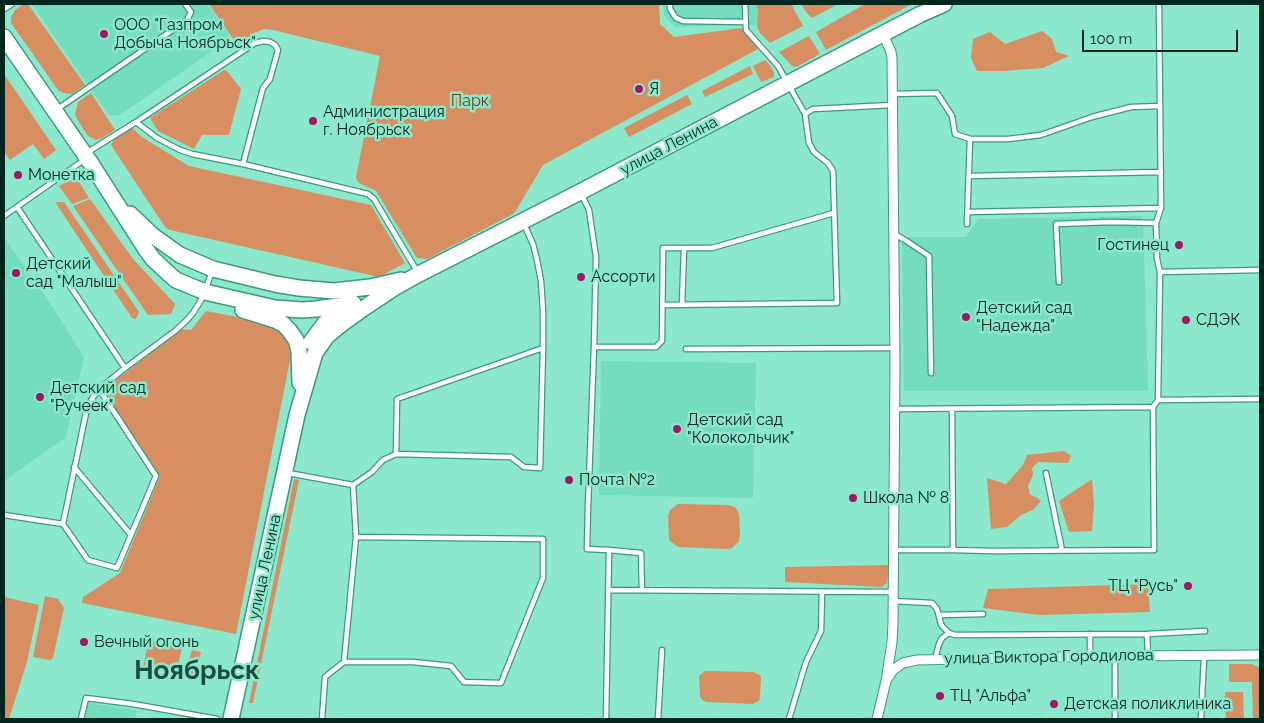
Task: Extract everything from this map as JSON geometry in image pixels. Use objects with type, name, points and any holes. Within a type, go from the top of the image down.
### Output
[{"type":"main road","name":"улица Ленина","points":[[231,719],[297,415],[315,353],[327,336],[394,288],[419,274],[944,4]]},
{"type":"main road","points":[[4,37],[86,156],[153,259],[176,280],[188,289],[204,294],[274,308],[302,310],[328,308],[353,303]]},
{"type":"main road","points":[[110,192],[134,218],[168,247],[180,255],[212,269],[274,284],[334,291],[370,287],[419,274]]},
{"type":"main road","points":[[274,284],[288,294],[311,323],[316,334],[315,353]]},
{"type":"main road","name":"улица Ленина","points":[[297,415],[306,352],[316,334],[325,323],[353,303],[394,288]]},
{"type":"main road","points":[[204,294],[221,304],[283,324],[296,340],[300,351],[300,386]]},
{"type":"street","points":[[883,34],[892,58],[895,348],[892,642],[886,682]]},
{"type":"street","name":"улица Виктора Городилова","points":[[877,719],[886,682],[893,670],[903,663],[917,660],[1260,655]]},
{"type":"lane","points":[[4,9],[12,4]]},
{"type":"lane","points":[[55,110],[187,20],[191,12],[185,4]]},
{"type":"lane","points":[[670,4],[670,9],[676,18],[683,21],[745,22]]},
{"type":"lane","points":[[663,305],[837,303],[833,171],[828,163],[814,152],[809,143],[805,114],[778,66],[746,30],[745,4]]},
{"type":"lane","points":[[894,550],[1154,550],[1153,407],[1158,400],[1160,272],[1157,259],[1156,224],[1161,208],[1159,4]]},
{"type":"lane","points":[[4,216],[45,188],[86,156],[256,43],[270,42],[276,45],[278,50],[270,79],[263,88],[243,164]]},
{"type":"lane","points":[[893,94],[937,93],[952,116],[955,134],[970,139],[1008,139],[1041,135],[1092,117],[1131,107],[1160,106]]},
{"type":"lane","points":[[805,114],[814,109],[893,105]]},
{"type":"lane","points":[[136,122],[157,138],[192,154],[243,164],[368,194],[374,199],[419,274]]},
{"type":"lane","points":[[967,224],[970,139]]},
{"type":"lane","points":[[969,176],[1161,172]]},
{"type":"lane","points":[[580,192],[589,210],[592,247],[596,257],[587,549],[642,553],[642,590]]},
{"type":"lane","points":[[17,207],[125,368]]},
{"type":"lane","points":[[968,212],[1161,208]]},
{"type":"lane","points":[[594,348],[656,347],[662,341],[663,248],[712,248],[834,213]]},
{"type":"lane","points":[[285,473],[353,484],[372,472],[383,460],[396,454],[511,457],[524,467],[540,468],[543,348],[541,280],[533,244],[523,222]]},
{"type":"lane","points":[[1059,282],[1056,224],[1112,222],[1156,224]]},
{"type":"lane","points":[[894,234],[929,256],[931,373]]},
{"type":"lane","points":[[682,305],[684,248]]},
{"type":"lane","points":[[537,260],[544,259]]},
{"type":"lane","points":[[99,389],[156,476],[117,568],[88,560],[63,524],[87,408],[99,389],[187,320],[204,294],[212,269]]},
{"type":"lane","points":[[1160,272],[1260,270]]},
{"type":"lane","points":[[396,454],[397,399],[543,348]]},
{"type":"lane","points":[[686,349],[895,348]]},
{"type":"lane","points":[[1158,400],[1260,399]]},
{"type":"lane","points":[[895,409],[1153,407]]},
{"type":"lane","points":[[952,409],[953,550]]},
{"type":"lane","points":[[74,466],[131,535]]},
{"type":"lane","points":[[1046,473],[1062,550]]},
{"type":"lane","points":[[344,662],[356,537],[353,484]]},
{"type":"lane","points":[[4,516],[63,524]]},
{"type":"lane","points":[[322,719],[325,677],[344,662],[413,662],[451,666],[464,682],[501,684],[543,578],[543,539],[356,537]]},
{"type":"lane","points":[[606,719],[609,550]]},
{"type":"lane","points":[[609,590],[822,592],[893,596],[932,603],[940,615],[941,624],[949,633],[955,635],[1205,632]]},
{"type":"lane","points":[[789,719],[806,662],[821,631],[822,592]]},
{"type":"lane","points":[[940,615],[983,614]]},
{"type":"lane","points":[[935,659],[942,638],[949,633]]},
{"type":"lane","points":[[1090,634],[1090,656]]},
{"type":"lane","points":[[1147,634],[1148,656]]},
{"type":"lane","points":[[658,719],[662,650]]},
{"type":"lane","points":[[1115,656],[1115,719]]},
{"type":"lane","points":[[1201,719],[1204,656]]},
{"type":"lane","points":[[81,719],[86,698],[217,719]]},
{"type":"shaded area","points":[[32,4],[207,4],[231,38],[120,115],[109,116]]},
{"type":"shaded area","points":[[663,4],[775,4],[758,25],[675,27],[664,15]]},
{"type":"shaded area","points":[[1143,216],[1148,391],[904,391],[902,242],[909,237],[966,237],[978,219]]},
{"type":"shaded area","name":"Детский сад \"Ручеек\"","points":[[4,237],[54,309],[84,357],[66,437],[4,481]]},
{"type":"shaded area","name":"Детский сад \"Колокольчик\"","points":[[601,361],[756,363],[753,498],[599,495]]},
{"type":"shaded area","points":[[88,703],[137,710],[135,719],[84,719]]},
{"type":"green space","points":[[24,4],[28,4],[85,85],[72,94],[63,93],[58,90],[11,23],[11,17],[15,10]]},
{"type":"green space","name":"Парк","points":[[209,4],[659,4],[660,24],[674,37],[741,28],[758,49],[543,165],[515,212],[427,259],[417,258],[376,191],[359,183],[356,177],[380,56],[264,29],[252,34],[249,41],[243,46],[238,46]]},
{"type":"green space","points":[[756,4],[791,4],[803,26],[770,43],[757,27],[758,11]]},
{"type":"green space","points":[[801,4],[838,4],[812,18]]},
{"type":"green space","points":[[865,4],[912,4],[826,50],[816,32]]},
{"type":"green space","points":[[1042,31],[1052,39],[1056,52],[1069,56],[1043,68],[977,71],[971,58],[973,39],[990,32],[1005,44]]},
{"type":"green space","points":[[809,36],[820,54],[794,67],[779,52]]},
{"type":"green space","points":[[765,60],[771,67],[774,77],[761,82],[753,66]]},
{"type":"green space","points":[[750,66],[753,74],[705,97],[702,91]]},
{"type":"green space","points":[[224,70],[227,71],[241,89],[229,135],[202,135],[194,149],[158,131],[150,118]]},
{"type":"green space","points":[[4,74],[56,150],[44,159],[33,144],[10,160],[4,152]]},
{"type":"green space","points":[[91,93],[115,130],[96,140],[88,136],[75,115],[78,102]]},
{"type":"green space","points":[[687,95],[692,104],[629,137],[624,128]]},
{"type":"green space","points":[[131,127],[142,137],[189,166],[371,205],[405,263],[379,277],[170,230],[165,227],[111,145],[115,138]]},
{"type":"green space","points":[[76,177],[89,198],[72,204],[59,186]]},
{"type":"green space","points":[[90,199],[133,259],[175,304],[171,314],[148,315],[73,206]]},
{"type":"green space","points":[[55,202],[64,202],[139,312],[136,319],[132,318]]},
{"type":"green space","points":[[206,311],[274,324],[292,345],[236,634],[82,603],[83,597],[120,573],[160,476],[107,397],[111,384],[181,329],[191,330]]},
{"type":"green space","points":[[1064,451],[1071,456],[1068,463],[1038,462],[1032,468],[1033,475],[1028,486],[1030,495],[1041,501],[1033,510],[1021,515],[1007,527],[991,529],[987,478],[1006,484],[1023,465],[1027,455]]},
{"type":"green space","points":[[294,479],[299,480],[253,703],[249,703]]},
{"type":"green space","points":[[1092,479],[1094,505],[1092,531],[1069,532],[1059,501]]},
{"type":"green space","points":[[678,504],[727,505],[735,507],[739,514],[739,541],[732,548],[727,549],[678,547],[669,540],[668,516],[670,510]]},
{"type":"green space","points":[[889,565],[887,583],[881,587],[785,582],[785,567]]},
{"type":"green space","points":[[1148,584],[1150,612],[1039,615],[983,608],[988,589]]},
{"type":"green space","points":[[45,596],[58,599],[64,608],[53,658],[50,660],[33,657]]},
{"type":"green space","points":[[4,597],[39,605],[27,662],[9,719],[4,719]]},
{"type":"green space","points":[[149,640],[182,648],[176,674],[143,667]]},
{"type":"green space","points":[[192,650],[201,652],[195,679],[185,677]]},
{"type":"green space","points":[[1229,664],[1252,664],[1260,668],[1260,719],[1253,719],[1252,682],[1229,682]]},
{"type":"green space","points":[[705,671],[753,672],[760,675],[759,701],[752,704],[706,702],[702,700],[699,676]]},
{"type":"green space","points":[[1225,692],[1243,692],[1244,719],[1226,719]]},
{"type":"place","name":"ООО \"Газпром Добыча Ноябрьск\"","points":[[104,34]]},
{"type":"place","name":"Я","points":[[639,89]]},
{"type":"place","name":"Администрация г. Ноябрьск","points":[[313,121]]},
{"type":"place","name":"Монетка","points":[[18,175]]},
{"type":"place","name":"Гостинец","points":[[1179,245]]},
{"type":"place","name":"Детский сад \"Малыш\"","points":[[16,273]]},
{"type":"place","name":"Ассорти","points":[[581,277]]},
{"type":"place","name":"Детский сад \"Надежда\"","points":[[966,317]]},
{"type":"place","name":"СДЭК","points":[[1186,320]]},
{"type":"place","name":"Детский сад \"Ручеек\"","points":[[40,397]]},
{"type":"place","name":"Детский сад \"Колокольчик\"","points":[[677,429]]},
{"type":"place","name":"Почта №2","points":[[569,480]]},
{"type":"place","name":"Школа № 8","points":[[853,498]]},
{"type":"place","name":"ТЦ \"Русь\"","points":[[1188,586]]},
{"type":"place","name":"Вечный огонь","points":[[84,642]]},
{"type":"place","name":"ТЦ \"Альфа\"","points":[[940,696]]},
{"type":"place","name":"Детская поликлиника","points":[[1054,704]]},
{"type":"district","name":"Ноябрьск","points":[[197,671]]}]
